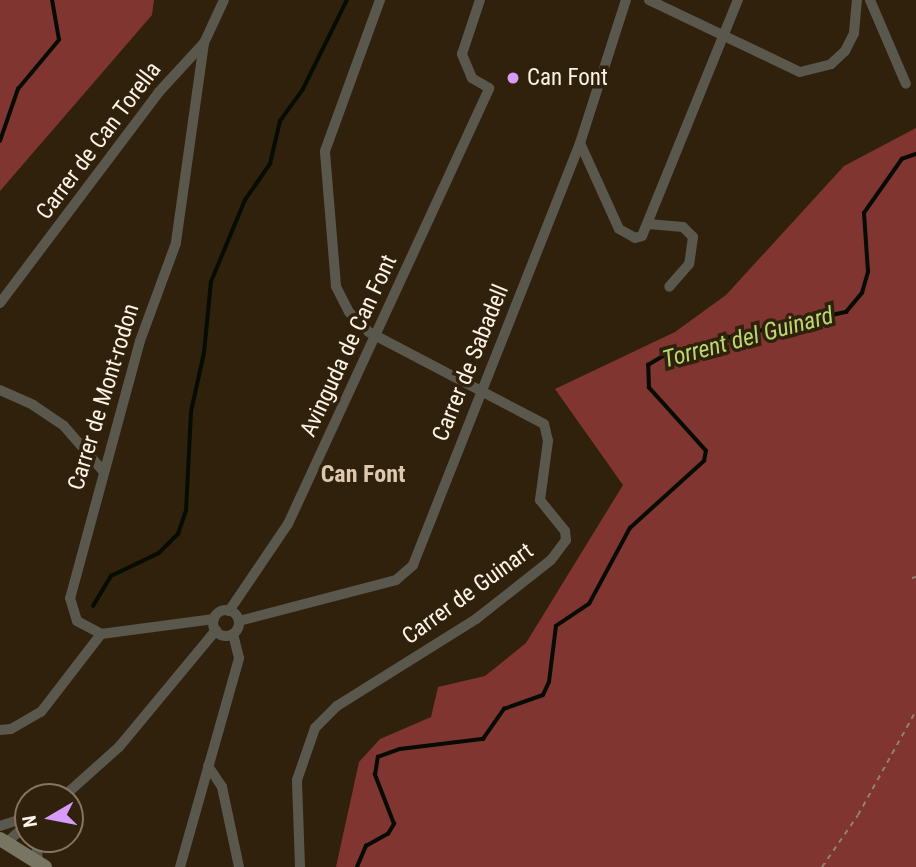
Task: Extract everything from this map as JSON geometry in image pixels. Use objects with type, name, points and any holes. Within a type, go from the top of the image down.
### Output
[{"type":"street","name":"Carrer de Can Torella","points":[[0,303],[158,93],[204,43],[224,0]]},
{"type":"street","name":"Carrer de Guinart","points":[[300,867],[298,780],[315,728],[337,706],[476,619],[565,545],[565,531],[540,495],[548,441],[544,424],[376,336],[349,312],[336,286],[324,167],[330,136],[380,0]]},
{"type":"street","name":"Avinguda de Can Font","points":[[229,611],[288,524],[489,88],[472,78],[462,54],[480,0]]},
{"type":"street","name":"Carrer de Sabadell","points":[[239,621],[380,585],[409,571],[580,143],[626,0]]},
{"type":"street","points":[[649,0],[794,72],[822,68],[839,58],[850,44],[857,21],[857,0]]},
{"type":"street","points":[[580,143],[619,229],[635,238],[642,236],[738,0]]},
{"type":"street","points":[[870,0],[906,84]]},
{"type":"street","name":"Carrer de Mont-rodon","points":[[101,634],[77,621],[70,598],[140,341],[176,243],[204,43]]},
{"type":"street","points":[[648,224],[683,227],[693,237],[689,264],[669,287]]},
{"type":"street","points":[[0,390],[33,405],[64,426],[103,471]]},
{"type":"street","points":[[79,783],[119,747],[229,611],[239,621],[233,634],[239,658],[180,867]]},
{"type":"street","points":[[0,730],[12,729],[41,712],[101,634],[215,625]]},
{"type":"street","points":[[215,625],[225,636],[233,634]]},
{"type":"street","points":[[208,766],[222,787],[239,867]]},
{"type":"street","points":[[4,841],[42,864]]},
{"type":"path","points":[[822,867],[858,815],[916,711]]},
{"type":"shaded area","points":[[0,0],[154,0],[152,15],[0,191]]},
{"type":"shaded area","points":[[916,128],[916,867],[336,867],[359,762],[380,739],[431,717],[438,687],[485,676],[526,643],[623,485],[555,389],[675,332],[726,295],[844,166]]},
{"type":"waterway","points":[[0,141],[18,89],[59,40],[52,0]]},
{"type":"waterway","points":[[93,606],[111,576],[159,553],[178,534],[186,511],[191,412],[204,353],[211,282],[245,200],[270,164],[280,121],[303,89],[347,0]]},
{"type":"waterway","name":"Torrent del Guinard","points":[[357,867],[366,846],[388,834],[394,824],[375,775],[378,757],[400,749],[483,739],[504,709],[543,695],[549,682],[556,626],[589,604],[630,528],[704,461],[706,451],[649,388],[648,365],[663,356],[731,337],[846,312],[862,293],[868,272],[864,213],[902,159],[916,154]]},
{"type":"place","name":"Can Font","points":[[513,78]]},
{"type":"district","name":"Can Font","points":[[363,475]]}]
